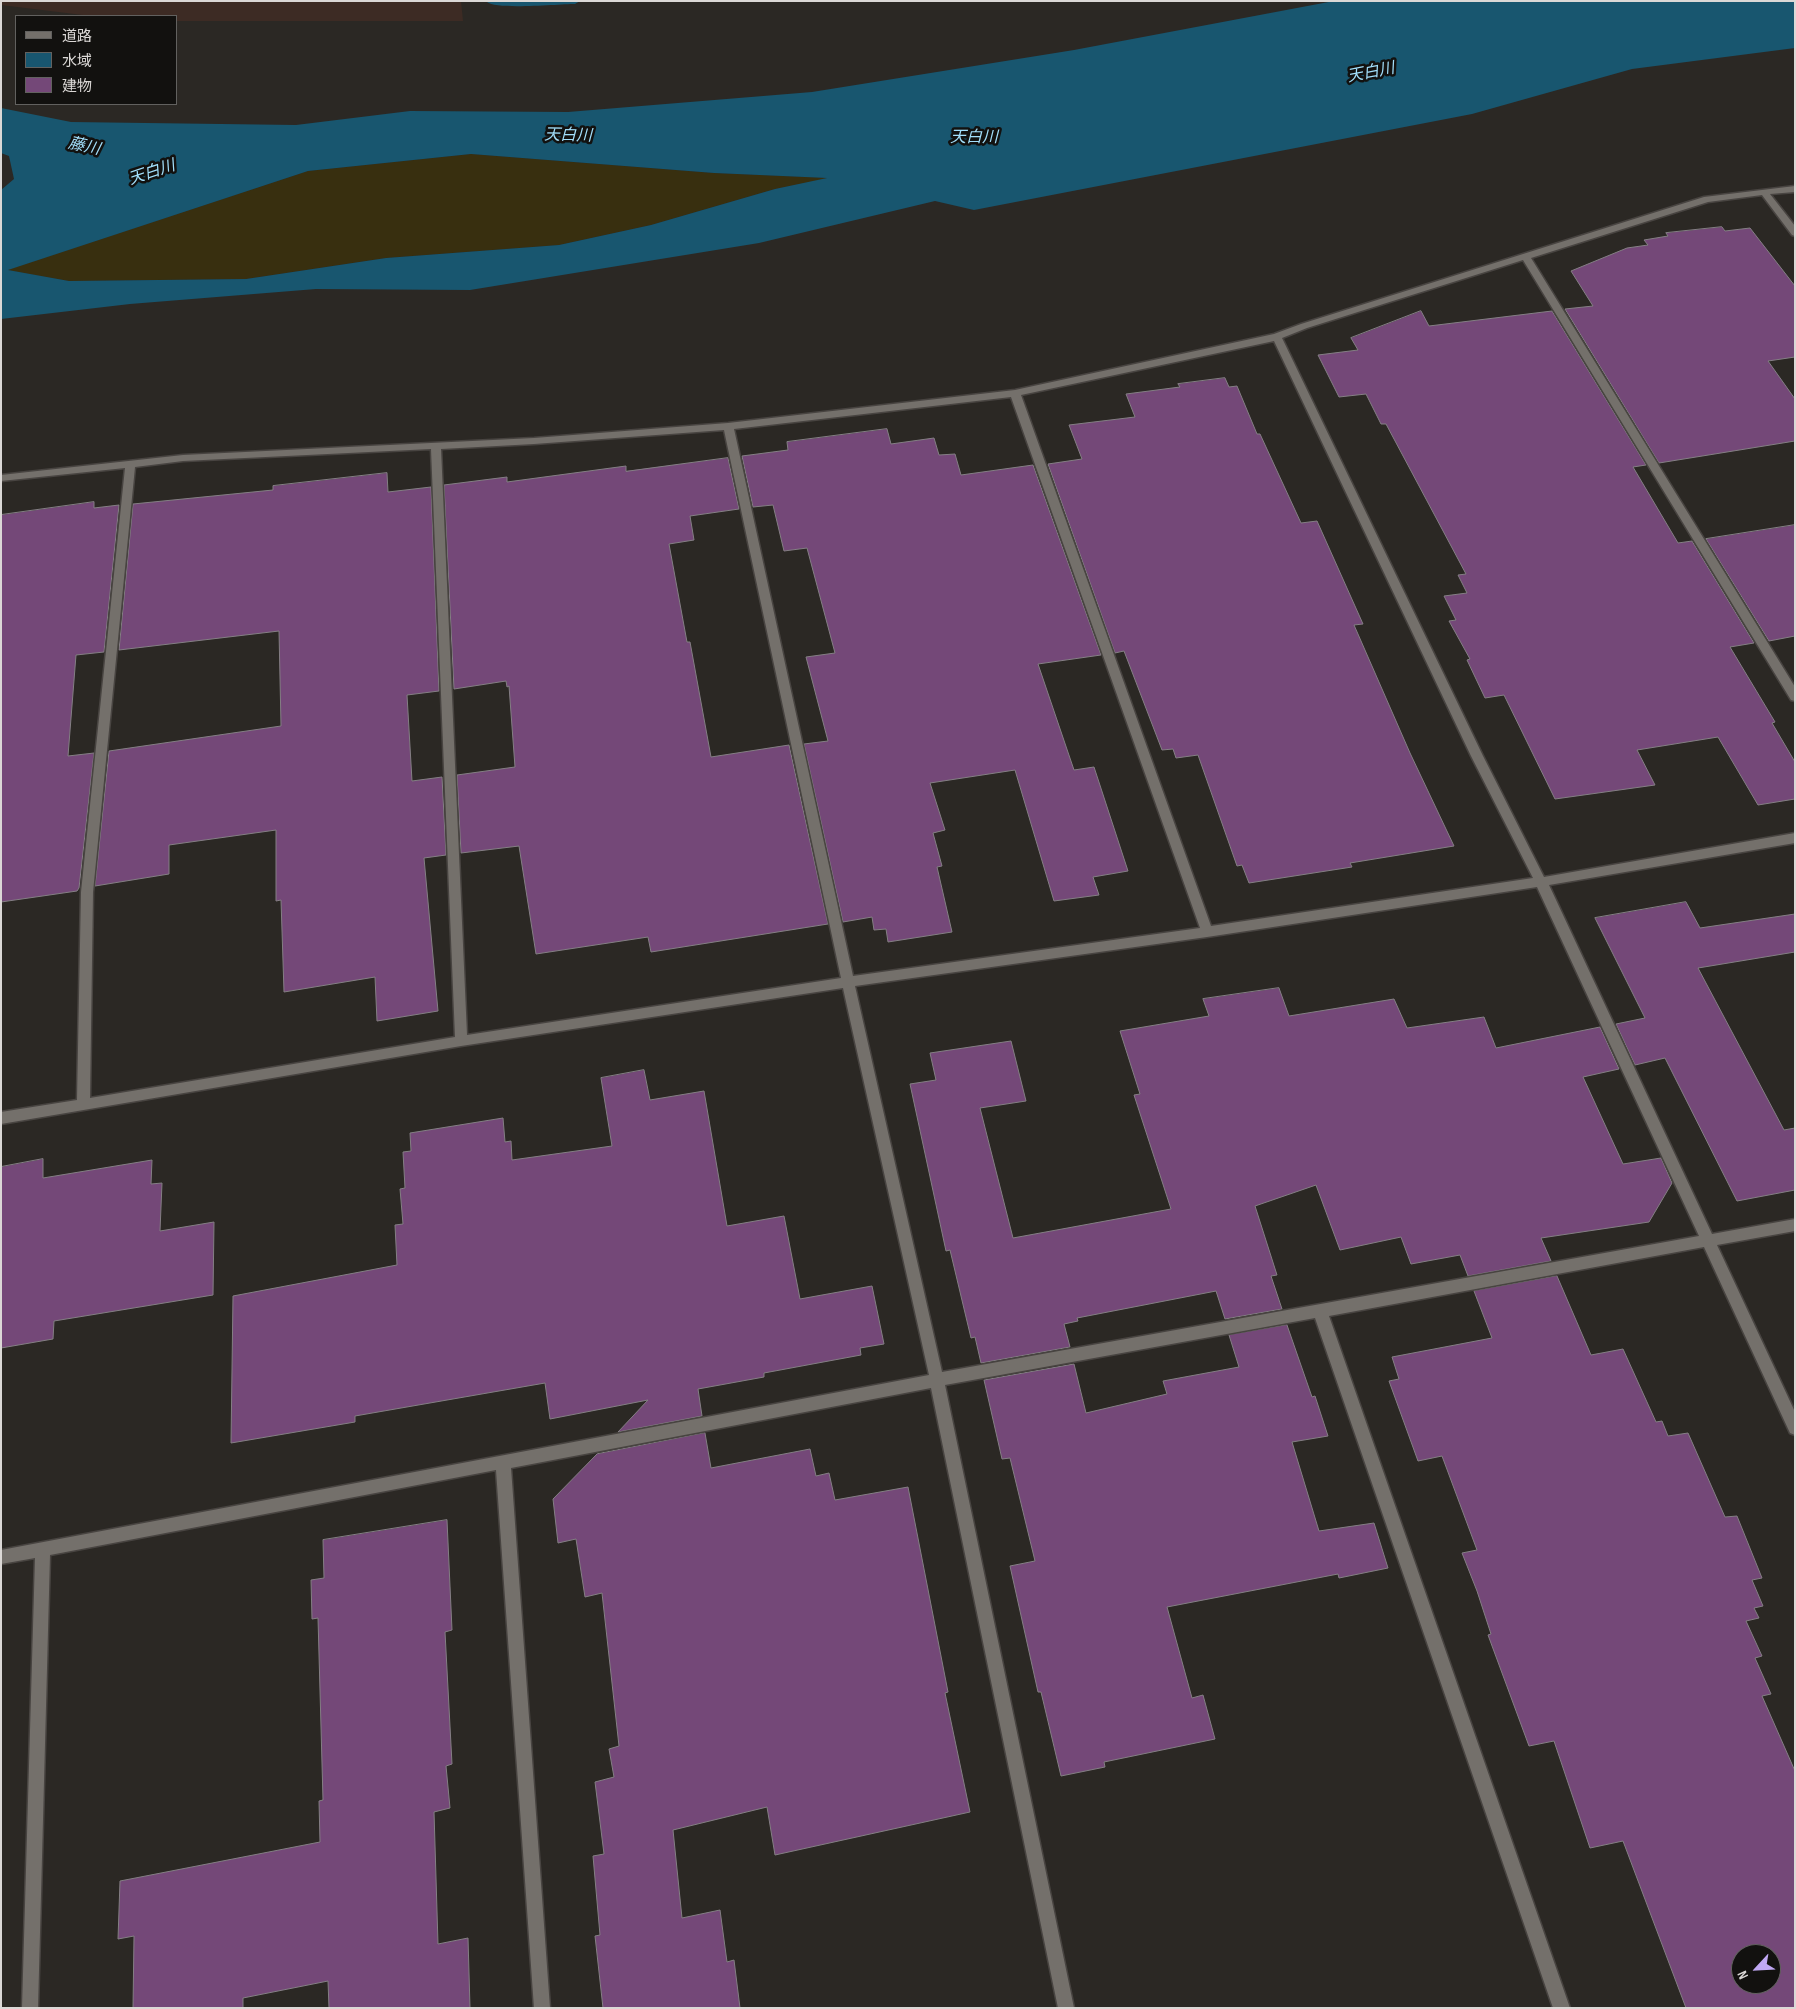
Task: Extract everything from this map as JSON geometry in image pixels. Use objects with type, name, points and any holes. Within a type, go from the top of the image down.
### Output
[{"type":"street","points":[[1,478],[183,458],[534,441],[728,426],[1015,392],[1277,337],[1304,326],[1706,199],[1795,189]]},
{"type":"street","points":[[1764,192],[1795,233]]},
{"type":"street","points":[[1525,256],[1795,697]]},
{"type":"street","points":[[1277,337],[1473,747],[1541,882],[1795,1428]]},
{"type":"street","points":[[1015,392],[1207,932]]},
{"type":"street","points":[[728,426],[848,982],[937,1380],[1066,2008]]},
{"type":"street","points":[[436,446],[461,1041]]},
{"type":"street","points":[[83,1105],[87,892],[130,465]]},
{"type":"street","points":[[1,1118],[461,1041],[848,982],[1207,932],[1541,882],[1795,838]]},
{"type":"street","points":[[1,1557],[937,1380],[1795,1225]]},
{"type":"street","points":[[1320,1311],[1562,2008]]},
{"type":"street","points":[[503,1462],[542,2008]]},
{"type":"street","points":[[30,2008],[43,1549]]},
{"type":"shaded area","points":[[1,1],[461,1],[463,21],[178,21],[178,15],[83,15],[1,5]]},
{"type":"sand","points":[[471,154],[714,173],[829,178],[775,189],[651,225],[559,245],[386,258],[246,279],[69,281],[7,270],[308,171]]},
{"type":"water","name":"天白川","points":[[1334,1],[1795,1],[1795,48],[1632,69],[1472,114],[974,210],[935,201],[759,243],[470,290],[316,289],[130,304],[1,319],[1,190],[14,179],[9,156],[1,153],[1,108],[71,122],[296,125],[410,111],[568,112],[812,92],[1074,50]],"holes":[[[471,154],[714,173],[827,178],[775,189],[651,225],[559,245],[386,258],[246,279],[69,281],[8,270],[308,171]]]},
{"type":"building","points":[[1722,227],[1725,231],[1750,228],[1795,286],[1795,357],[1768,361],[1795,399],[1795,441],[1659,463],[1565,309],[1593,306],[1571,271],[1627,248],[1648,245],[1644,240],[1668,236],[1666,233]]},
{"type":"building","points":[[1421,311],[1429,326],[1552,311],[1646,465],[1633,467],[1678,543],[1692,541],[1754,643],[1730,647],[1775,722],[1772,723],[1795,762],[1795,799],[1758,805],[1718,737],[1637,750],[1655,785],[1555,799],[1504,695],[1485,698],[1467,660],[1470,659],[1449,621],[1456,620],[1444,596],[1467,593],[1458,575],[1466,574],[1386,424],[1381,424],[1366,394],[1339,397],[1318,355],[1358,350],[1351,338]]},
{"type":"building","points":[[1225,378],[1229,387],[1237,386],[1257,434],[1260,434],[1301,523],[1317,521],[1363,624],[1354,625],[1410,753],[1454,846],[1350,863],[1352,867],[1249,883],[1242,865],[1237,866],[1198,755],[1176,758],[1173,749],[1162,750],[1124,651],[1115,653],[1048,464],[1082,459],[1069,425],[1135,417],[1126,394],[1180,387],[1178,384]]},
{"type":"building","points":[[887,429],[891,444],[934,438],[939,455],[955,454],[961,475],[1033,465],[1101,655],[1038,664],[1074,770],[1094,767],[1128,871],[1093,877],[1099,895],[1054,901],[1015,770],[930,783],[945,830],[933,833],[942,866],[937,867],[952,932],[888,942],[886,929],[874,930],[872,917],[843,922],[804,744],[828,741],[806,657],[835,653],[807,548],[784,551],[773,505],[753,507],[742,456],[788,450],[787,442]]},
{"type":"building","points":[[728,458],[739,509],[690,516],[694,540],[669,544],[687,642],[690,642],[711,757],[789,745],[828,924],[651,952],[648,937],[536,954],[519,846],[461,853],[457,775],[515,767],[509,686],[507,687],[506,681],[454,689],[444,485],[507,477],[507,482],[626,466],[626,471]]},
{"type":"building","points":[[387,473],[388,492],[431,487],[439,691],[407,695],[412,781],[442,777],[446,855],[424,858],[438,1011],[377,1021],[375,977],[284,992],[281,900],[276,901],[276,830],[169,845],[169,874],[95,886],[109,751],[281,726],[279,631],[119,650],[133,504],[273,490],[273,486]]},
{"type":"building","points":[[94,502],[94,508],[119,505],[104,652],[76,655],[68,756],[94,753],[79,888],[77,891],[1,902],[1,515]]},
{"type":"building","points":[[1795,525],[1795,636],[1769,641],[1706,539]]},
{"type":"building","points":[[1686,902],[1700,928],[1795,914],[1795,952],[1698,968],[1784,1130],[1795,1128],[1795,1190],[1737,1201],[1665,1058],[1635,1065],[1616,1024],[1645,1018],[1595,918]]},
{"type":"building","points":[[1279,988],[1289,1016],[1394,999],[1407,1028],[1484,1017],[1496,1048],[1600,1027],[1619,1069],[1583,1077],[1623,1164],[1661,1158],[1672,1183],[1649,1222],[1541,1238],[1551,1261],[1468,1276],[1460,1255],[1411,1264],[1401,1237],[1340,1250],[1316,1185],[1255,1206],[1277,1275],[1271,1276],[1282,1309],[1225,1319],[1216,1291],[1077,1318],[1078,1321],[1064,1324],[1070,1347],[981,1363],[975,1337],[971,1338],[950,1250],[946,1251],[910,1084],[936,1080],[930,1053],[1011,1041],[1026,1101],[980,1108],[1013,1238],[1171,1209],[1134,1095],[1140,1094],[1120,1031],[1209,1016],[1203,999]]},
{"type":"building","points":[[644,1070],[650,1100],[704,1091],[727,1226],[784,1216],[800,1299],[872,1286],[884,1344],[860,1348],[861,1355],[764,1373],[764,1377],[698,1389],[702,1416],[618,1432],[648,1400],[550,1419],[545,1383],[355,1416],[355,1422],[231,1443],[233,1296],[397,1265],[395,1225],[403,1224],[400,1189],[405,1188],[403,1152],[411,1151],[410,1133],[503,1118],[505,1142],[511,1141],[512,1160],[612,1146],[601,1078]]},
{"type":"building","points":[[43,1159],[43,1178],[152,1160],[151,1184],[162,1183],[160,1231],[214,1222],[213,1295],[54,1321],[53,1339],[1,1348],[1,1167]]},
{"type":"building","points":[[1557,1276],[1591,1355],[1623,1349],[1656,1422],[1662,1421],[1668,1436],[1688,1433],[1725,1517],[1737,1516],[1762,1578],[1752,1580],[1763,1606],[1754,1608],[1759,1618],[1746,1621],[1762,1656],[1755,1658],[1771,1694],[1762,1696],[1795,1771],[1795,2008],[1686,2008],[1623,1841],[1590,1848],[1554,1741],[1529,1746],[1488,1635],[1491,1634],[1462,1553],[1477,1550],[1442,1456],[1418,1461],[1389,1381],[1399,1379],[1392,1357],[1492,1338],[1474,1291]]},
{"type":"building","points":[[1287,1325],[1312,1397],[1315,1396],[1328,1436],[1292,1442],[1319,1531],[1374,1523],[1388,1568],[1339,1578],[1338,1574],[1167,1607],[1192,1698],[1203,1695],[1215,1739],[1104,1762],[1105,1767],[1061,1776],[1041,1692],[1038,1692],[1010,1566],[1035,1561],[1010,1458],[1002,1459],[984,1380],[1074,1364],[1086,1413],[1167,1394],[1163,1381],[1239,1367],[1229,1335]]},
{"type":"building","points":[[705,1433],[711,1468],[810,1449],[816,1476],[829,1473],[835,1500],[908,1487],[948,1692],[945,1693],[970,1812],[775,1855],[767,1807],[673,1830],[682,1918],[720,1910],[727,1962],[734,1960],[740,2008],[603,2008],[595,1936],[600,1935],[593,1856],[604,1854],[595,1782],[614,1777],[609,1749],[619,1746],[602,1593],[585,1597],[576,1539],[558,1543],[553,1499],[597,1454]]},
{"type":"building","points":[[447,1520],[452,1630],[445,1632],[452,1764],[446,1766],[450,1808],[434,1812],[438,1944],[468,1938],[470,2008],[329,2008],[328,1981],[243,1998],[243,2008],[133,2008],[134,1936],[118,1939],[120,1881],[320,1842],[319,1801],[323,1800],[318,1618],[312,1619],[311,1580],[324,1578],[323,1540]]},
{"type":"waterway","points":[[492,2],[575,1]]},
{"type":"water label","name":"藤川","points":[[84,147]]}]
